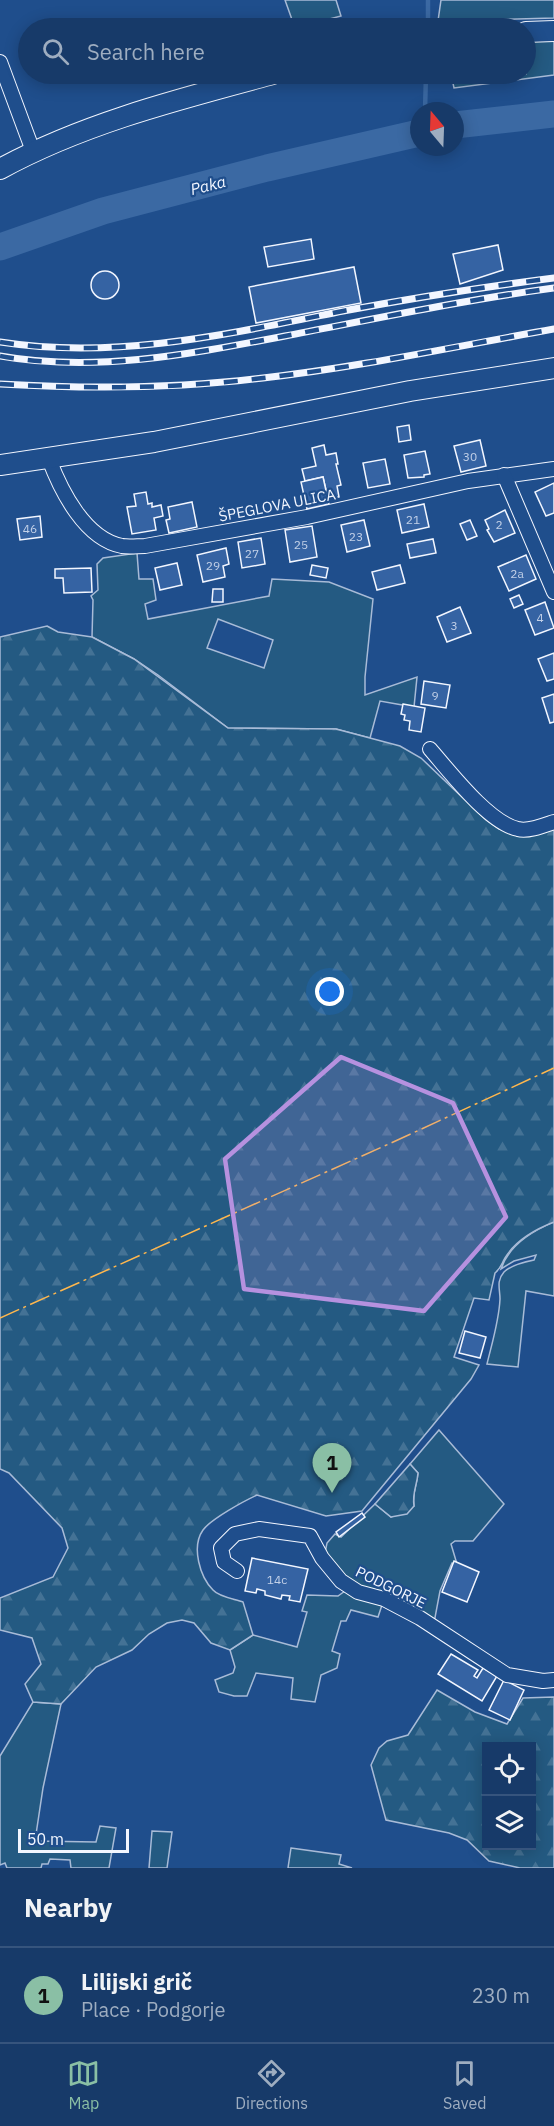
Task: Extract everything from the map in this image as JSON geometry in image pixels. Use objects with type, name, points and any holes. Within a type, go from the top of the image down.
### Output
[{"type":"main road","points":[[536,32],[554,31]]},
{"type":"main road","points":[[0,169],[33,151],[88,129],[235,84]]},
{"type":"main road","points":[[1,464],[49,459],[255,423],[410,391],[554,368]]},
{"type":"street","points":[[0,62],[33,151]]},
{"type":"street","name":"ŠPEGLOVA ULICA","points":[[49,459],[67,499],[94,532],[102,538],[123,546],[145,546],[307,517],[504,475],[554,469]]},
{"type":"street","points":[[504,475],[554,592]]},
{"type":"street","points":[[430,749],[484,808],[501,822],[520,830],[554,822]]},
{"type":"street","name":"PODGORJE","points":[[237,1571],[224,1562],[221,1548],[235,1534],[259,1529],[310,1536],[322,1558],[341,1581],[358,1592],[384,1599],[420,1618],[507,1675],[543,1681],[554,1680]]},
{"type":"highlighted area","points":[[341,1057],[453,1103],[506,1217],[424,1311],[244,1289],[225,1159]]},
{"type":"green space","points":[[285,0],[336,0],[341,16],[333,18],[291,18]]},
{"type":"green space","points":[[441,0],[554,0],[554,18],[438,18]]},
{"type":"green space","points":[[554,40],[554,75],[536,77],[536,41]]},
{"type":"green space","points":[[453,84],[485,84],[454,88]]},
{"type":"green space","points":[[137,553],[139,579],[153,579],[156,600],[145,604],[148,619],[269,596],[272,579],[329,582],[373,599],[365,695],[417,677],[414,707],[380,701],[370,738],[336,729],[228,728],[158,675],[134,659],[92,637],[93,600],[91,596],[98,590],[97,564],[103,558]],"holes":[[[218,619],[273,640],[264,668],[207,648]]]},
{"type":"green space","points":[[47,626],[58,632],[92,637],[134,659],[228,728],[336,729],[400,746],[421,758],[486,820],[499,829],[521,835],[554,826],[554,1222],[526,1236],[509,1252],[495,1273],[489,1300],[474,1298],[454,1357],[479,1365],[471,1379],[362,1511],[326,1516],[257,1495],[220,1516],[203,1530],[199,1537],[197,1553],[204,1578],[216,1592],[243,1602],[253,1635],[230,1650],[211,1643],[194,1623],[182,1620],[167,1623],[149,1634],[132,1650],[96,1667],[61,1704],[33,1702],[25,1684],[41,1664],[32,1638],[0,1630],[0,1598],[53,1577],[68,1548],[62,1528],[9,1473],[0,1469],[0,637]]},
{"type":"green space","points":[[554,1222],[554,1296],[526,1291],[518,1367],[487,1364],[498,1315],[500,1279],[507,1270],[518,1264],[534,1260],[536,1255],[514,1261],[501,1269],[505,1260],[522,1240]]},
{"type":"green space","points":[[439,1430],[504,1504],[473,1541],[455,1541],[451,1544],[457,1564],[452,1563],[440,1591],[434,1623],[355,1584],[336,1571],[325,1553],[327,1543],[335,1534],[341,1537],[375,1504],[391,1517],[414,1506],[418,1473],[410,1464]]},
{"type":"green space","points":[[410,1464],[418,1473],[414,1506],[407,1514],[391,1517],[375,1504]]},
{"type":"green space","points":[[345,1591],[383,1602],[378,1617],[351,1610],[346,1621],[341,1621],[332,1651],[340,1654],[337,1668],[321,1675],[315,1702],[291,1699],[293,1678],[256,1673],[247,1696],[234,1696],[219,1692],[215,1680],[233,1673],[235,1667],[230,1650],[253,1635],[297,1647],[307,1612],[302,1611],[307,1595],[338,1596]]},
{"type":"green space","points":[[437,1690],[475,1712],[507,1724],[523,1698],[554,1697],[554,1868],[520,1868],[489,1861],[467,1840],[449,1833],[386,1820],[371,1765],[379,1748],[387,1741],[408,1735]]},
{"type":"green space","points":[[33,1702],[61,1704],[43,1788],[35,1841],[96,1842],[100,1826],[116,1828],[109,1868],[71,1868],[70,1860],[50,1859],[48,1864],[42,1864],[41,1868],[7,1868],[5,1863],[0,1865],[0,1756]]},
{"type":"green space","points":[[152,1831],[172,1832],[167,1868],[149,1868]]},
{"type":"green space","points":[[291,1848],[341,1855],[339,1864],[352,1868],[288,1868]]},
{"type":"building","points":[[311,239],[314,259],[268,267],[264,247]]},
{"type":"building","points":[[498,245],[503,270],[460,284],[453,254]]},
{"type":"building","points":[[354,267],[361,303],[256,323],[249,287]]},
{"type":"building","points":[[105,271],[115,275],[119,285],[115,295],[105,299],[95,295],[91,285],[95,275]]},
{"type":"building","points":[[409,425],[411,440],[399,442],[397,427]]},
{"type":"building","points":[[480,440],[486,466],[461,472],[454,446]]},
{"type":"building","points":[[324,445],[326,455],[336,453],[341,485],[337,486],[339,497],[328,499],[323,477],[305,481],[302,469],[316,466],[312,448]]},
{"type":"building","points":[[425,451],[430,474],[424,477],[408,478],[404,455]]},
{"type":"building","points":[[385,459],[390,484],[368,488],[363,463]]},
{"type":"building","points":[[323,477],[329,504],[307,509],[301,482]]},
{"type":"building","points":[[554,483],[554,513],[546,516],[535,492]]},
{"type":"building","points":[[146,492],[148,504],[152,503],[152,507],[161,505],[163,516],[154,518],[156,530],[132,534],[127,507],[136,506],[134,494]]},
{"type":"building","points":[[192,502],[197,527],[169,533],[166,520],[170,519],[168,507]]},
{"type":"building","points":[[424,504],[429,527],[402,533],[397,510]]},
{"type":"building","points":[[505,510],[515,533],[494,542],[487,530],[489,529],[485,520]]},
{"type":"building","points":[[40,516],[42,537],[20,540],[17,519]]},
{"type":"building","points":[[364,520],[370,546],[347,552],[341,525]]},
{"type":"building","points":[[470,520],[477,536],[467,540],[460,524]]},
{"type":"building","points":[[312,526],[317,557],[290,562],[285,530]]},
{"type":"building","points":[[261,538],[265,564],[242,568],[238,542]]},
{"type":"building","points":[[433,539],[436,553],[410,558],[407,544]]},
{"type":"building","points":[[226,548],[229,564],[223,566],[225,577],[203,582],[197,555]]},
{"type":"building","points":[[526,555],[536,579],[509,591],[498,567]]},
{"type":"building","points":[[177,563],[182,585],[160,590],[155,568]]},
{"type":"building","points":[[312,565],[328,568],[326,578],[310,575]]},
{"type":"building","points":[[400,565],[405,583],[377,590],[372,572]]},
{"type":"building","points":[[91,568],[92,592],[64,593],[63,578],[55,578],[55,569]]},
{"type":"building","points":[[213,589],[223,589],[223,602],[212,602]]},
{"type":"building","points":[[519,595],[523,604],[514,608],[510,599]]},
{"type":"building","points":[[545,602],[554,628],[535,635],[525,610]]},
{"type":"building","points":[[460,607],[471,633],[447,642],[437,617]]},
{"type":"building","points":[[554,653],[554,679],[547,681],[538,659]]},
{"type":"building","points":[[424,681],[450,685],[446,708],[421,704]]},
{"type":"building","points":[[554,694],[554,722],[550,723],[542,698]]},
{"type":"building","points":[[403,704],[425,708],[421,732],[409,730],[410,721],[404,720],[405,715],[401,714]]},
{"type":"building","points":[[465,1331],[486,1337],[480,1358],[459,1353]]},
{"type":"building","points":[[362,1513],[365,1517],[339,1537],[336,1532]]},
{"type":"building","points":[[252,1558],[308,1569],[300,1602],[289,1600],[290,1596],[282,1595],[281,1599],[265,1595],[265,1591],[257,1589],[256,1593],[245,1591]]},
{"type":"building","points":[[454,1561],[479,1572],[467,1602],[442,1592]]},
{"type":"building","points":[[451,1654],[478,1670],[474,1676],[477,1678],[483,1668],[497,1676],[482,1701],[438,1674]]},
{"type":"building","points":[[504,1680],[524,1690],[510,1720],[489,1710]]},
{"type":"waterway","points":[[428,0],[428,18]]},
{"type":"waterway","points":[[425,102],[426,84]]},
{"type":"waterway","name":"Paka","points":[[464,124],[554,114]]},
{"type":"waterway","name":"Paka","points":[[0,247],[103,211],[267,168],[410,135]]},
{"type":"railway","points":[[0,342],[43,347],[86,348],[172,342],[422,297],[554,278]]},
{"type":"railway","points":[[0,356],[72,363],[178,355],[453,304],[554,288]]},
{"type":"railway","points":[[0,384],[132,387],[230,382],[336,368],[554,329]]},
{"type":"power","points":[[0,1318],[554,1068]]},
{"type":"place","name":"Lilijski grič","points":[[332,1493]]}]
